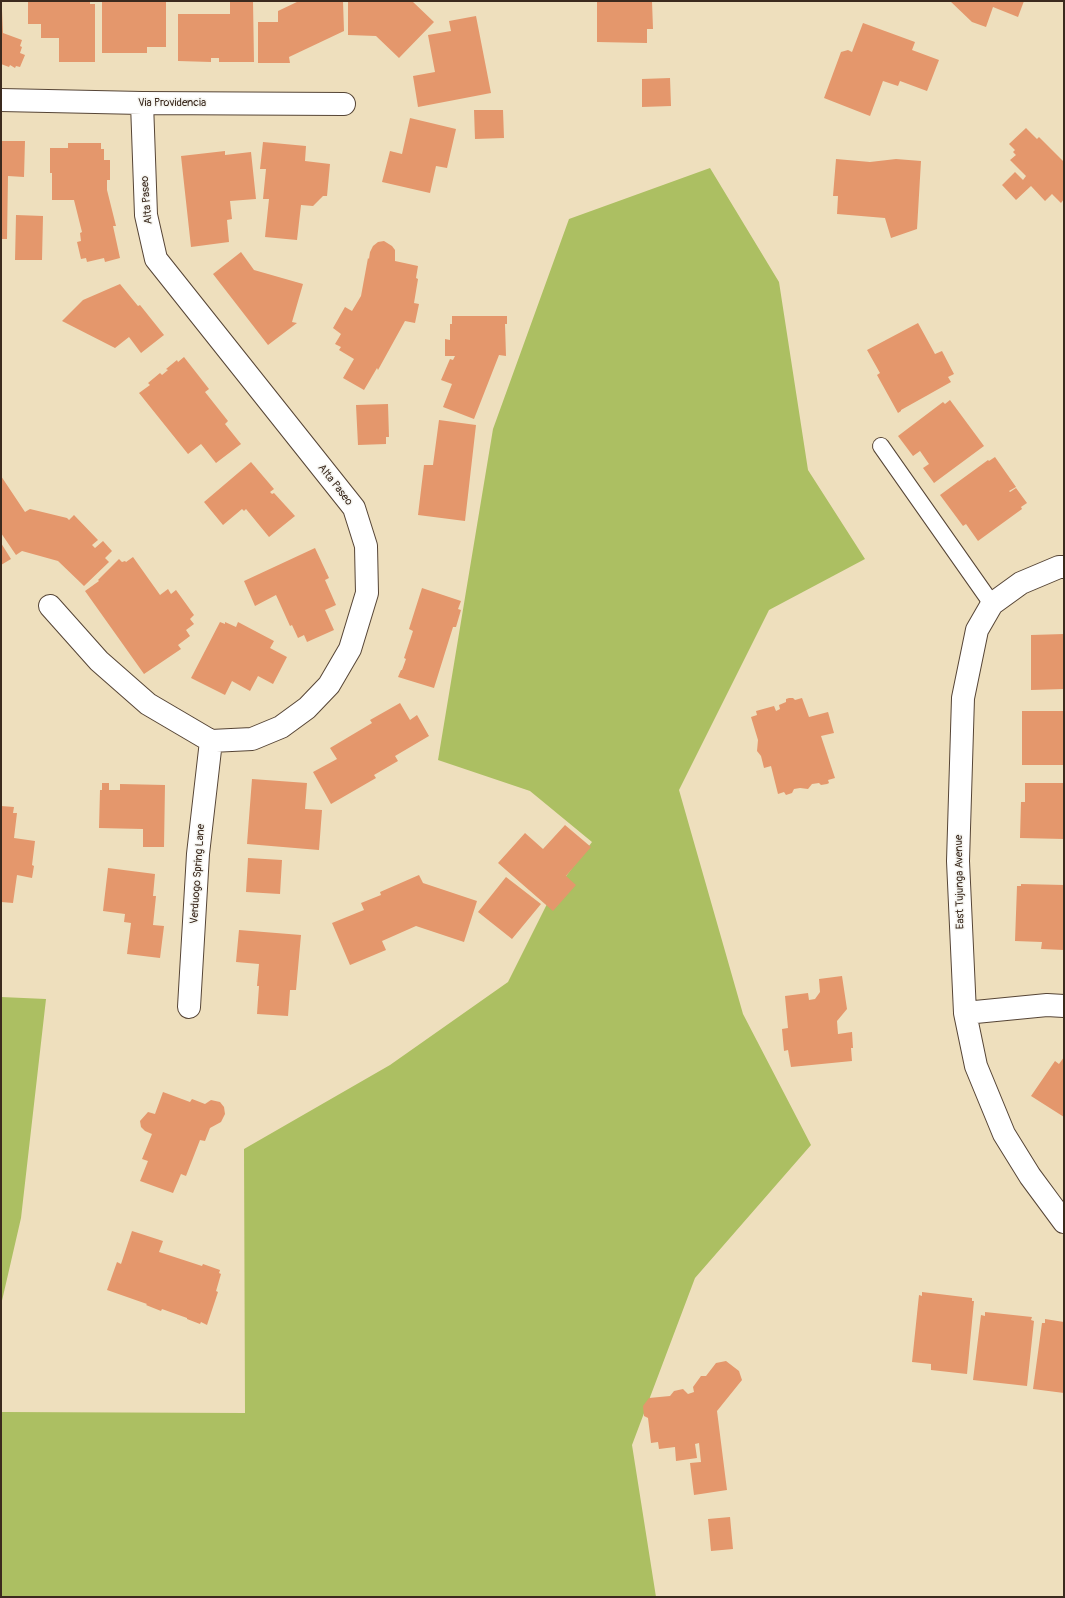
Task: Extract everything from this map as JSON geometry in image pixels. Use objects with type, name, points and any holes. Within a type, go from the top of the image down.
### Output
[{"type":"street","name":"Via Providencia","points":[[1,100],[142,103],[344,104]]},
{"type":"street","name":"Alta Paseo","points":[[142,103],[146,215],[156,259],[354,508],[366,546],[367,593],[350,649],[330,685],[307,708],[281,727],[252,739],[211,741]]},
{"type":"street","name":"East Tujunga Avenue","points":[[1064,567],[1059,567],[1021,583],[992,604],[977,630],[963,698],[958,861],[965,1013],[976,1066],[1004,1134],[1030,1176],[1064,1222]]},
{"type":"street","points":[[50,606],[99,661],[148,704],[211,741]]},
{"type":"street","name":"Verduogo Spring Lane","points":[[189,1007],[198,854],[211,741]]},
{"type":"street","points":[[965,1013],[1047,1005],[1064,1006]]},
{"type":"lane","points":[[881,446],[992,604]]},
{"type":"green space","points":[[710,168],[779,282],[808,470],[865,559],[769,610],[679,790],[743,1014],[811,1145],[695,1278],[632,1445],[656,1597],[1,1597],[1,1412],[245,1413],[244,1149],[390,1065],[508,982],[551,896],[592,842],[530,791],[438,760],[493,429],[569,219]]},
{"type":"green space","points":[[1,997],[46,999],[21,1218],[1,1305]]},
{"type":"building","points":[[28,1],[90,1],[90,4],[95,4],[95,62],[59,62],[59,38],[41,38],[41,24],[28,24]]},
{"type":"building","points":[[102,1],[166,1],[166,47],[147,47],[147,53],[102,53]]},
{"type":"building","points":[[230,1],[253,1],[254,62],[219,62],[219,58],[211,58],[211,62],[178,61],[178,14],[230,14]]},
{"type":"building","points":[[299,1],[343,1],[344,31],[289,57],[290,63],[258,63],[258,22],[278,22],[278,11]]},
{"type":"building","points":[[348,1],[412,1],[434,22],[399,58],[376,36],[348,35]]},
{"type":"building","points":[[597,1],[652,1],[653,29],[647,29],[647,43],[597,42]]},
{"type":"building","points":[[950,1],[1024,1],[1018,17],[993,7],[986,27],[972,22]]},
{"type":"building","points":[[1,10],[3,33],[22,40],[20,53],[25,55],[20,67],[16,66],[15,68],[10,65],[9,67],[1,64]]},
{"type":"building","points":[[476,16],[491,93],[418,107],[413,76],[435,72],[428,35],[451,31],[449,21]]},
{"type":"building","points":[[863,23],[915,42],[912,50],[939,60],[927,91],[900,81],[898,86],[883,81],[870,116],[824,98],[841,52],[848,50],[852,52]]},
{"type":"building","points":[[670,78],[671,106],[642,107],[642,79]]},
{"type":"building","points":[[474,110],[503,110],[504,138],[475,139]]},
{"type":"building","points":[[410,118],[456,129],[447,168],[436,166],[430,193],[382,182],[390,151],[402,154]]},
{"type":"building","points":[[1026,128],[1037,139],[1039,137],[1064,162],[1064,199],[1061,203],[1052,194],[1045,201],[1031,186],[1016,200],[1002,185],[1015,172],[1023,180],[1026,176],[1010,160],[1016,155],[1013,152],[1015,150],[1009,144]]},
{"type":"building","points":[[1,141],[25,141],[24,177],[8,176],[7,239],[1,239]]},
{"type":"building","points":[[263,142],[306,146],[305,161],[330,164],[327,196],[323,196],[313,206],[301,205],[297,240],[265,237],[269,199],[263,199],[266,169],[260,169]]},
{"type":"building","points":[[68,143],[101,143],[101,149],[104,149],[104,160],[110,160],[110,180],[107,180],[107,190],[116,226],[113,226],[120,258],[105,262],[104,258],[87,262],[86,258],[81,259],[77,242],[81,241],[80,233],[82,232],[74,200],[52,200],[50,148],[68,148]]},
{"type":"building","points":[[225,151],[225,155],[251,152],[256,199],[230,201],[232,219],[227,220],[229,242],[191,247],[181,156]]},
{"type":"building","points":[[836,159],[870,162],[896,159],[921,161],[917,229],[891,238],[885,218],[837,214],[838,196],[833,196]]},
{"type":"building","points":[[16,215],[43,216],[42,260],[15,260]]},
{"type":"building","points":[[384,241],[395,250],[395,261],[418,266],[416,278],[418,279],[414,303],[419,304],[415,323],[405,321],[378,370],[377,368],[364,390],[343,378],[354,359],[339,350],[341,347],[335,344],[341,334],[333,328],[345,307],[352,311],[361,296],[370,252],[373,246],[378,242]]},
{"type":"building","points":[[241,252],[254,270],[303,284],[292,322],[297,323],[268,345],[213,274]]},
{"type":"building","points":[[120,284],[138,306],[140,305],[164,335],[141,353],[129,337],[115,348],[62,321],[83,300]]},
{"type":"building","points":[[452,316],[507,316],[507,324],[505,324],[506,356],[499,355],[474,419],[443,407],[452,384],[441,380],[450,359],[453,360],[455,356],[445,356],[445,339],[450,340],[450,324],[452,324]]},
{"type":"building","points":[[918,323],[935,354],[942,351],[954,374],[948,377],[951,382],[898,413],[877,375],[880,373],[867,350]]},
{"type":"building","points":[[184,357],[209,389],[205,392],[228,421],[225,424],[241,444],[216,463],[201,444],[188,454],[139,393],[150,385],[148,383],[160,373],[162,375],[168,370],[166,369],[177,360],[178,362]]},
{"type":"building","points":[[950,400],[984,446],[934,483],[923,468],[929,464],[920,451],[913,456],[898,436],[943,402],[945,404]]},
{"type":"building","points":[[388,404],[389,437],[386,437],[386,444],[358,445],[356,405]]},
{"type":"building","points":[[439,420],[476,425],[465,521],[418,515],[424,465],[433,465]]},
{"type":"building","points":[[995,457],[1016,487],[1009,491],[1010,492],[1016,488],[1027,503],[1021,507],[1022,509],[978,541],[966,524],[963,526],[940,495],[988,460],[989,461]]},
{"type":"building","points":[[251,462],[274,489],[270,492],[272,494],[274,493],[295,516],[269,537],[246,509],[244,511],[242,509],[223,525],[204,502]]},
{"type":"building","points":[[1,476],[25,512],[30,509],[67,518],[69,520],[74,515],[98,540],[92,545],[95,548],[103,541],[112,551],[105,558],[109,562],[84,586],[58,561],[22,551],[16,555],[1,533]]},
{"type":"building","points":[[1,543],[11,559],[1,565]]},
{"type":"building","points":[[315,548],[329,578],[325,580],[336,605],[325,610],[334,630],[307,642],[304,635],[298,638],[292,625],[290,626],[276,595],[255,606],[244,581]]},
{"type":"building","points":[[133,557],[160,595],[168,589],[171,594],[176,590],[194,615],[190,619],[194,624],[186,630],[190,636],[178,645],[181,649],[144,674],[85,591],[99,581],[98,580],[119,559],[122,562],[126,562]]},
{"type":"building","points":[[422,588],[461,601],[458,609],[461,610],[456,627],[453,627],[434,688],[398,677],[406,659],[404,658],[413,631],[409,629]]},
{"type":"building","points":[[220,622],[225,624],[225,622],[236,627],[238,622],[274,641],[270,648],[287,657],[273,684],[258,676],[250,691],[232,681],[225,695],[191,678]]},
{"type":"building","points":[[1064,634],[1064,689],[1031,690],[1031,635]]},
{"type":"building","points":[[793,698],[795,700],[802,698],[809,717],[828,712],[834,733],[821,736],[835,778],[828,780],[829,783],[827,784],[812,784],[808,789],[794,789],[792,793],[786,795],[784,792],[778,794],[771,766],[764,768],[761,756],[757,751],[758,740],[751,717],[757,715],[756,711],[774,706],[776,711],[780,709],[779,705],[786,702],[786,699]]},
{"type":"building","points":[[400,703],[410,720],[417,715],[429,736],[395,756],[398,761],[374,775],[376,778],[331,804],[313,772],[337,759],[330,748],[372,723],[370,720]]},
{"type":"building","points":[[1022,711],[1064,711],[1064,765],[1022,765]]},
{"type":"building","points":[[252,779],[307,783],[305,809],[322,810],[319,850],[247,844]]},
{"type":"building","points":[[102,783],[109,783],[109,790],[120,790],[120,784],[165,785],[164,847],[143,847],[143,829],[99,828],[100,790],[102,790]]},
{"type":"building","points":[[1025,783],[1064,783],[1064,839],[1020,838],[1021,802],[1025,802]]},
{"type":"building","points":[[1,806],[14,807],[13,813],[17,813],[14,838],[35,841],[32,878],[17,875],[13,903],[1,902]]},
{"type":"building","points":[[565,825],[591,847],[566,876],[576,885],[553,911],[498,863],[525,833],[543,849]]},
{"type":"building","points":[[248,858],[282,860],[280,894],[246,892]]},
{"type":"building","points":[[108,868],[155,874],[153,896],[156,896],[153,925],[164,926],[160,958],[127,954],[131,923],[124,922],[125,914],[103,911]]},
{"type":"building","points":[[419,875],[423,883],[477,901],[464,942],[416,926],[382,941],[386,950],[350,965],[332,923],[364,910],[361,903],[381,895],[380,892]]},
{"type":"building","points":[[506,877],[541,904],[512,939],[478,912]]},
{"type":"building","points":[[1021,884],[1064,885],[1064,950],[1041,949],[1042,942],[1015,941],[1017,886],[1021,886]]},
{"type":"building","points":[[239,930],[301,935],[296,990],[290,990],[288,1016],[257,1014],[259,964],[236,962]]},
{"type":"building","points":[[842,976],[847,1009],[837,1021],[838,1034],[852,1032],[852,1061],[791,1067],[788,1050],[784,1051],[782,1029],[788,1028],[785,996],[808,993],[809,1000],[815,999],[820,992],[819,979]]},
{"type":"building","points":[[1064,1057],[1064,1117],[1031,1096],[1055,1061],[1059,1064]]},
{"type":"building","points":[[163,1092],[190,1102],[192,1099],[205,1104],[211,1100],[220,1102],[224,1107],[225,1114],[221,1122],[210,1128],[205,1141],[200,1140],[186,1176],[181,1174],[173,1193],[140,1181],[148,1161],[142,1159],[152,1134],[145,1131],[141,1127],[140,1121],[148,1112],[155,1114]]},
{"type":"building","points":[[132,1231],[163,1241],[159,1252],[202,1266],[203,1264],[220,1270],[219,1273],[221,1274],[216,1291],[218,1292],[207,1325],[201,1322],[200,1324],[162,1309],[161,1311],[146,1305],[147,1304],[107,1290],[117,1262],[121,1264]]},
{"type":"building","points":[[922,1292],[972,1298],[972,1301],[974,1301],[967,1374],[931,1370],[931,1364],[912,1362],[919,1295],[922,1296]]},
{"type":"building","points":[[985,1312],[1032,1317],[1031,1320],[1034,1321],[1027,1386],[973,1380],[981,1315],[985,1316]]},
{"type":"building","points":[[1045,1319],[1064,1322],[1064,1393],[1033,1389],[1042,1323],[1045,1323]]},
{"type":"building","points":[[726,1361],[739,1371],[742,1380],[717,1411],[727,1490],[694,1495],[690,1463],[701,1462],[699,1443],[695,1444],[697,1458],[676,1461],[675,1447],[659,1449],[658,1442],[651,1443],[648,1418],[644,1416],[643,1406],[649,1398],[670,1396],[674,1391],[683,1389],[688,1394],[694,1392],[693,1387],[701,1376],[706,1376],[716,1363]]},
{"type":"building","points":[[730,1517],[733,1549],[711,1551],[708,1519]]}]
